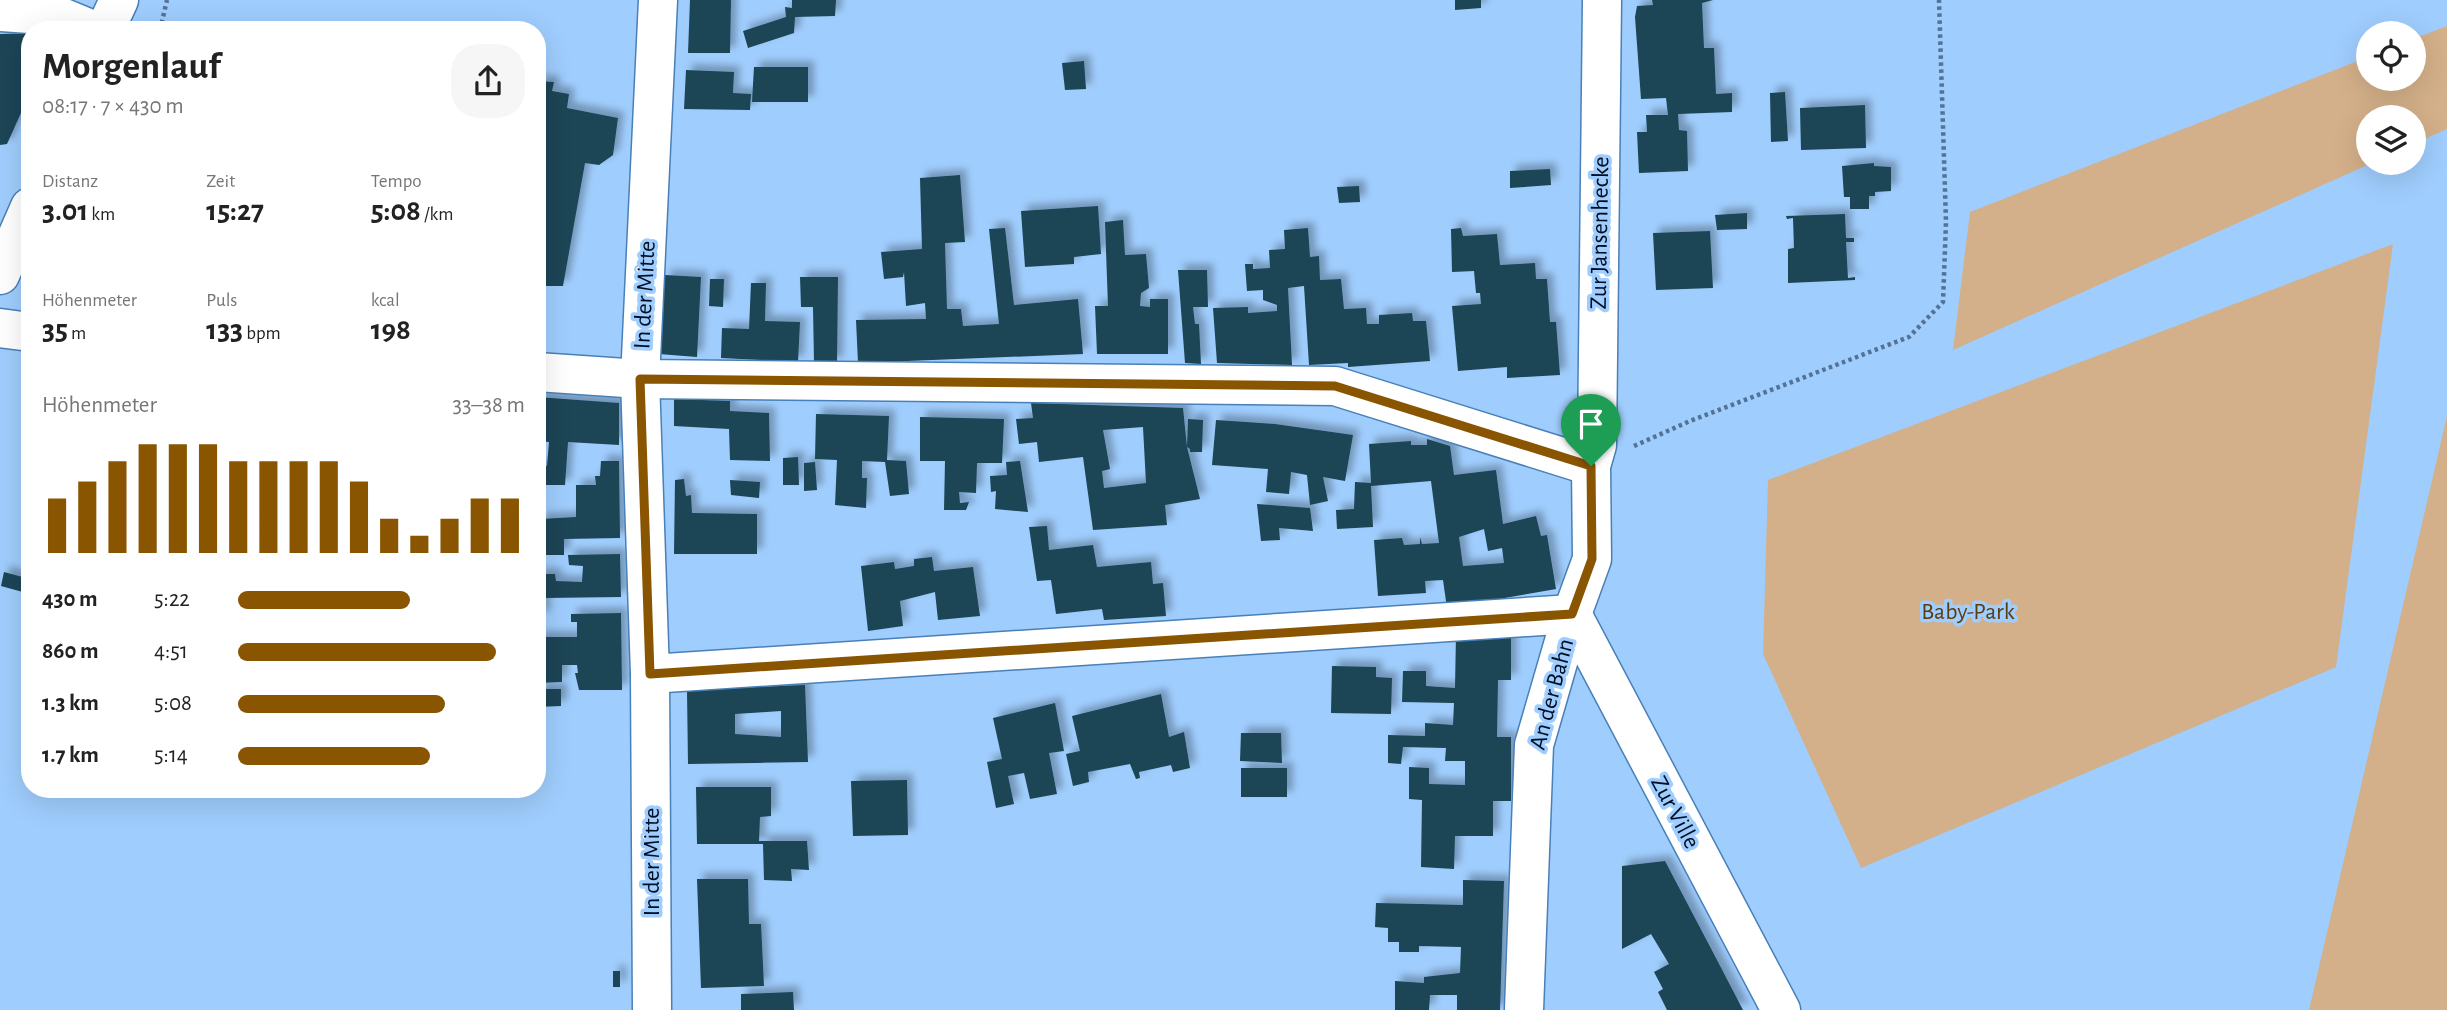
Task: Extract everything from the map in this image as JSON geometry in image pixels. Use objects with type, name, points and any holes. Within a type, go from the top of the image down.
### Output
[{"type":"street","points":[[109,21],[119,0]]},
{"type":"street","name":"In der Mitte","points":[[652,1010],[650,674],[640,379],[658,0]]},
{"type":"street","name":"Zur Jansenhecke","points":[[1591,466],[1597,445],[1602,0]]},
{"type":"street","points":[[0,12],[59,16],[71,21]]},
{"type":"street","points":[[0,275],[21,227]]},
{"type":"street","points":[[0,328],[21,331]]},
{"type":"street","points":[[546,373],[640,379],[1335,386],[1591,466]]},
{"type":"street","name":"An der Bahn","points":[[1524,1010],[1534,746],[1572,614],[1592,559],[1591,466]]},
{"type":"street","points":[[650,674],[1572,614]]},
{"type":"street","name":"Zur Ville","points":[[1572,614],[1781,1010]]},
{"type":"path","points":[[162,21],[167,0]]},
{"type":"path","points":[[1591,466],[1690,421],[1909,337],[1943,302],[1946,222],[1939,0]]},
{"type":"green space","points":[[2447,26],[2447,129],[2426,138],[2426,105],[2356,105],[2356,170],[1953,350],[1970,212],[2356,62],[2356,91],[2426,91],[2426,34]]},
{"type":"green space","name":"Baby-Park","points":[[2393,244],[2336,667],[1861,868],[1763,654],[1768,480]]},
{"type":"green space","points":[[2447,416],[2447,1010],[2309,1010]]},
{"type":"building","points":[[690,0],[731,0],[730,53],[688,53]]},
{"type":"building","points":[[792,0],[836,0],[835,16],[795,17],[794,33],[748,48],[743,31],[786,17],[785,7],[792,8]]},
{"type":"building","points":[[1455,0],[1481,0],[1481,8],[1455,10]]},
{"type":"building","points":[[1652,0],[1713,0],[1702,3],[1704,48],[1714,48],[1716,94],[1732,93],[1732,112],[1678,114],[1679,130],[1687,131],[1688,171],[1639,173],[1637,132],[1647,132],[1646,115],[1668,115],[1666,98],[1641,99],[1635,17],[1637,6],[1653,5]]},
{"type":"building","points":[[0,34],[21,34],[21,113],[7,144],[0,145]]},
{"type":"building","points":[[1084,61],[1086,89],[1065,90],[1062,63]]},
{"type":"building","points":[[754,67],[808,67],[808,102],[752,102]]},
{"type":"building","points":[[686,70],[734,72],[733,93],[751,94],[750,110],[684,109]]},
{"type":"building","points":[[546,82],[554,82],[552,91],[569,94],[567,108],[618,118],[613,155],[599,165],[585,163],[563,286],[546,286]]},
{"type":"building","points":[[1785,92],[1788,141],[1771,142],[1770,93]]},
{"type":"building","points":[[1865,105],[1866,148],[1801,150],[1800,108]]},
{"type":"building","points":[[1874,163],[1874,166],[1891,167],[1891,191],[1875,192],[1875,196],[1869,196],[1869,209],[1850,209],[1850,197],[1844,197],[1842,166]]},
{"type":"building","points":[[1550,169],[1551,185],[1510,188],[1510,171]]},
{"type":"building","points":[[960,175],[965,242],[945,243],[947,309],[961,309],[963,326],[999,324],[989,229],[1005,228],[1014,305],[1078,299],[1083,354],[858,363],[856,320],[926,319],[925,303],[906,306],[904,272],[903,277],[884,279],[881,252],[922,249],[920,178]]},
{"type":"building","points":[[1359,186],[1360,202],[1339,203],[1337,187]]},
{"type":"building","points":[[1098,206],[1101,254],[1074,257],[1074,264],[1025,267],[1021,211]]},
{"type":"building","points":[[1747,213],[1747,229],[1717,230],[1715,215]]},
{"type":"building","points":[[1845,214],[1846,238],[1854,238],[1854,242],[1846,242],[1848,278],[1855,277],[1855,280],[1788,283],[1788,249],[1794,248],[1793,218],[1787,219],[1786,216]]},
{"type":"building","points":[[1123,220],[1125,255],[1146,254],[1149,288],[1141,293],[1140,306],[1150,307],[1150,299],[1168,299],[1168,354],[1097,354],[1095,306],[1108,306],[1105,222]]},
{"type":"building","points":[[1308,228],[1310,257],[1319,256],[1320,280],[1341,279],[1344,309],[1366,308],[1367,324],[1379,324],[1379,315],[1412,313],[1413,321],[1426,321],[1430,361],[1348,367],[1348,363],[1309,365],[1304,286],[1288,288],[1292,365],[1217,363],[1213,308],[1248,307],[1248,313],[1277,311],[1277,305],[1263,300],[1263,290],[1247,291],[1245,264],[1253,264],[1253,269],[1270,268],[1269,250],[1285,249],[1284,230]]},
{"type":"building","points":[[1461,228],[1463,236],[1497,234],[1500,265],[1535,263],[1536,279],[1547,279],[1550,322],[1556,322],[1560,375],[1507,378],[1507,367],[1458,371],[1452,306],[1481,304],[1480,293],[1476,293],[1474,271],[1452,272],[1451,229]]},
{"type":"building","points":[[1710,231],[1713,288],[1656,290],[1653,233]]},
{"type":"building","points":[[1178,270],[1207,270],[1208,307],[1193,307],[1195,324],[1199,324],[1201,364],[1185,363]]},
{"type":"building","points":[[665,275],[701,277],[697,357],[659,354]]},
{"type":"building","points":[[800,277],[838,277],[837,363],[814,362],[813,307],[801,307]]},
{"type":"building","points":[[710,279],[724,279],[723,307],[709,306]]},
{"type":"building","points":[[751,283],[766,283],[765,321],[800,322],[798,362],[721,358],[722,328],[749,329]]},
{"type":"building","points":[[546,398],[619,403],[619,445],[568,442],[565,485],[546,485],[549,442],[546,442]]},
{"type":"building","points":[[674,399],[730,401],[730,411],[769,413],[770,461],[730,460],[729,429],[674,426]]},
{"type":"building","points":[[1031,403],[1183,408],[1187,447],[1200,499],[1165,505],[1167,525],[1093,530],[1083,457],[1039,462],[1037,442],[1019,444],[1016,419],[1033,418]],"holes":[[[1143,427],[1146,483],[1104,488],[1102,471],[1110,469],[1103,430]]]},
{"type":"building","points":[[816,414],[889,416],[887,460],[906,461],[909,494],[890,496],[885,462],[862,461],[862,478],[867,478],[866,508],[835,505],[837,460],[815,459]]},
{"type":"building","points":[[920,417],[1004,419],[1002,463],[977,463],[976,493],[959,492],[960,503],[969,502],[966,510],[944,510],[945,461],[920,461]]},
{"type":"building","points":[[1188,419],[1203,420],[1202,452],[1190,452],[1187,447]]},
{"type":"building","points":[[1216,420],[1275,424],[1353,435],[1345,481],[1323,477],[1328,501],[1310,505],[1307,475],[1291,472],[1289,494],[1266,492],[1268,469],[1212,465]]},
{"type":"building","points":[[1427,439],[1450,446],[1454,475],[1496,470],[1503,524],[1536,516],[1541,536],[1547,535],[1556,589],[1447,608],[1443,580],[1425,581],[1426,593],[1378,596],[1374,540],[1402,538],[1404,545],[1420,544],[1420,537],[1422,544],[1439,543],[1431,481],[1371,486],[1373,527],[1337,529],[1336,510],[1354,509],[1355,482],[1371,483],[1369,444],[1411,441],[1411,445],[1427,445]],"holes":[[[1484,529],[1488,551],[1502,548],[1504,563],[1463,566],[1459,537]]]},
{"type":"building","points":[[798,457],[799,485],[783,485],[783,458]]},
{"type":"building","points":[[601,461],[619,461],[620,538],[564,539],[564,555],[546,555],[546,519],[576,517],[576,485],[596,485],[595,476],[600,476]]},
{"type":"building","points":[[1020,461],[1028,512],[995,509],[996,491],[991,492],[990,476],[1007,475],[1006,462]]},
{"type":"building","points":[[815,462],[817,490],[804,491],[804,463]]},
{"type":"building","points":[[684,479],[686,496],[691,495],[692,513],[757,514],[757,554],[674,554],[675,480]]},
{"type":"building","points":[[730,480],[760,482],[759,498],[731,495]]},
{"type":"building","points":[[1257,504],[1310,508],[1313,531],[1279,528],[1280,540],[1261,541]]},
{"type":"building","points":[[1047,526],[1049,550],[1093,545],[1097,567],[1151,562],[1153,584],[1163,583],[1166,616],[1104,620],[1102,609],[1056,614],[1051,580],[1037,581],[1029,527]]},
{"type":"building","points":[[620,554],[621,597],[546,598],[546,574],[555,574],[556,581],[582,582],[583,566],[569,565],[568,555]]},
{"type":"building","points":[[932,557],[934,571],[973,567],[980,616],[938,620],[935,592],[900,601],[903,626],[868,631],[861,566],[894,562],[895,569],[914,566],[914,559]]},
{"type":"building","points":[[4,572],[21,577],[21,592],[1,586]]},
{"type":"building","points":[[621,613],[622,690],[579,690],[575,673],[578,673],[577,665],[562,665],[562,682],[546,683],[546,637],[577,637],[577,622],[571,622],[571,614]]},
{"type":"building","points":[[1456,635],[1511,635],[1511,680],[1498,680],[1497,737],[1511,737],[1511,801],[1493,801],[1493,836],[1455,836],[1454,869],[1421,867],[1422,800],[1409,799],[1409,767],[1429,768],[1429,784],[1465,785],[1465,761],[1445,761],[1446,748],[1403,747],[1401,764],[1388,763],[1388,735],[1425,736],[1425,723],[1453,725],[1454,703],[1402,702],[1403,671],[1426,671],[1426,686],[1455,688]]},
{"type":"building","points":[[1332,666],[1376,667],[1376,677],[1392,678],[1391,714],[1331,713]]},
{"type":"building","points":[[805,685],[808,762],[688,764],[687,690]],"holes":[[[781,711],[781,737],[735,734],[735,714]]]},
{"type":"building","points":[[546,689],[561,689],[561,706],[546,707]]},
{"type":"building","points":[[1161,694],[1169,737],[1184,732],[1190,768],[1173,772],[1171,765],[1139,772],[1140,778],[1136,779],[1130,764],[1088,772],[1089,782],[1073,786],[1066,754],[1080,751],[1072,716]]},
{"type":"building","points":[[1055,703],[1064,751],[1049,753],[1057,794],[1030,799],[1024,773],[1008,776],[1014,804],[996,808],[987,762],[1002,759],[993,718]]},
{"type":"building","points":[[1241,733],[1281,733],[1282,763],[1240,761]]},
{"type":"building","points":[[1241,768],[1287,768],[1287,797],[1241,797]]},
{"type":"building","points":[[907,780],[908,835],[853,836],[851,781]]},
{"type":"building","points":[[696,787],[771,787],[771,816],[760,817],[759,841],[807,841],[809,870],[791,869],[792,881],[764,880],[763,844],[697,844]]},
{"type":"building","points":[[1665,861],[1743,1010],[1667,1010],[1658,992],[1663,989],[1654,972],[1669,964],[1651,934],[1622,949],[1622,866]]},
{"type":"building","points":[[697,879],[748,879],[749,924],[761,924],[764,986],[701,988]]},
{"type":"building","points":[[1463,880],[1504,881],[1500,1010],[1457,1010],[1457,995],[1430,995],[1429,1010],[1395,1010],[1395,981],[1424,983],[1424,977],[1460,973],[1461,947],[1419,946],[1419,952],[1399,952],[1399,942],[1388,942],[1388,928],[1375,927],[1376,903],[1463,905]]},
{"type":"building","points":[[613,971],[620,971],[620,987],[613,987]]},
{"type":"building","points":[[793,992],[794,1010],[741,1010],[741,994]]},
{"type":"route","points":[[640,379],[1335,386],[1591,466],[1592,559],[1572,614],[650,674],[640,379]]}]
